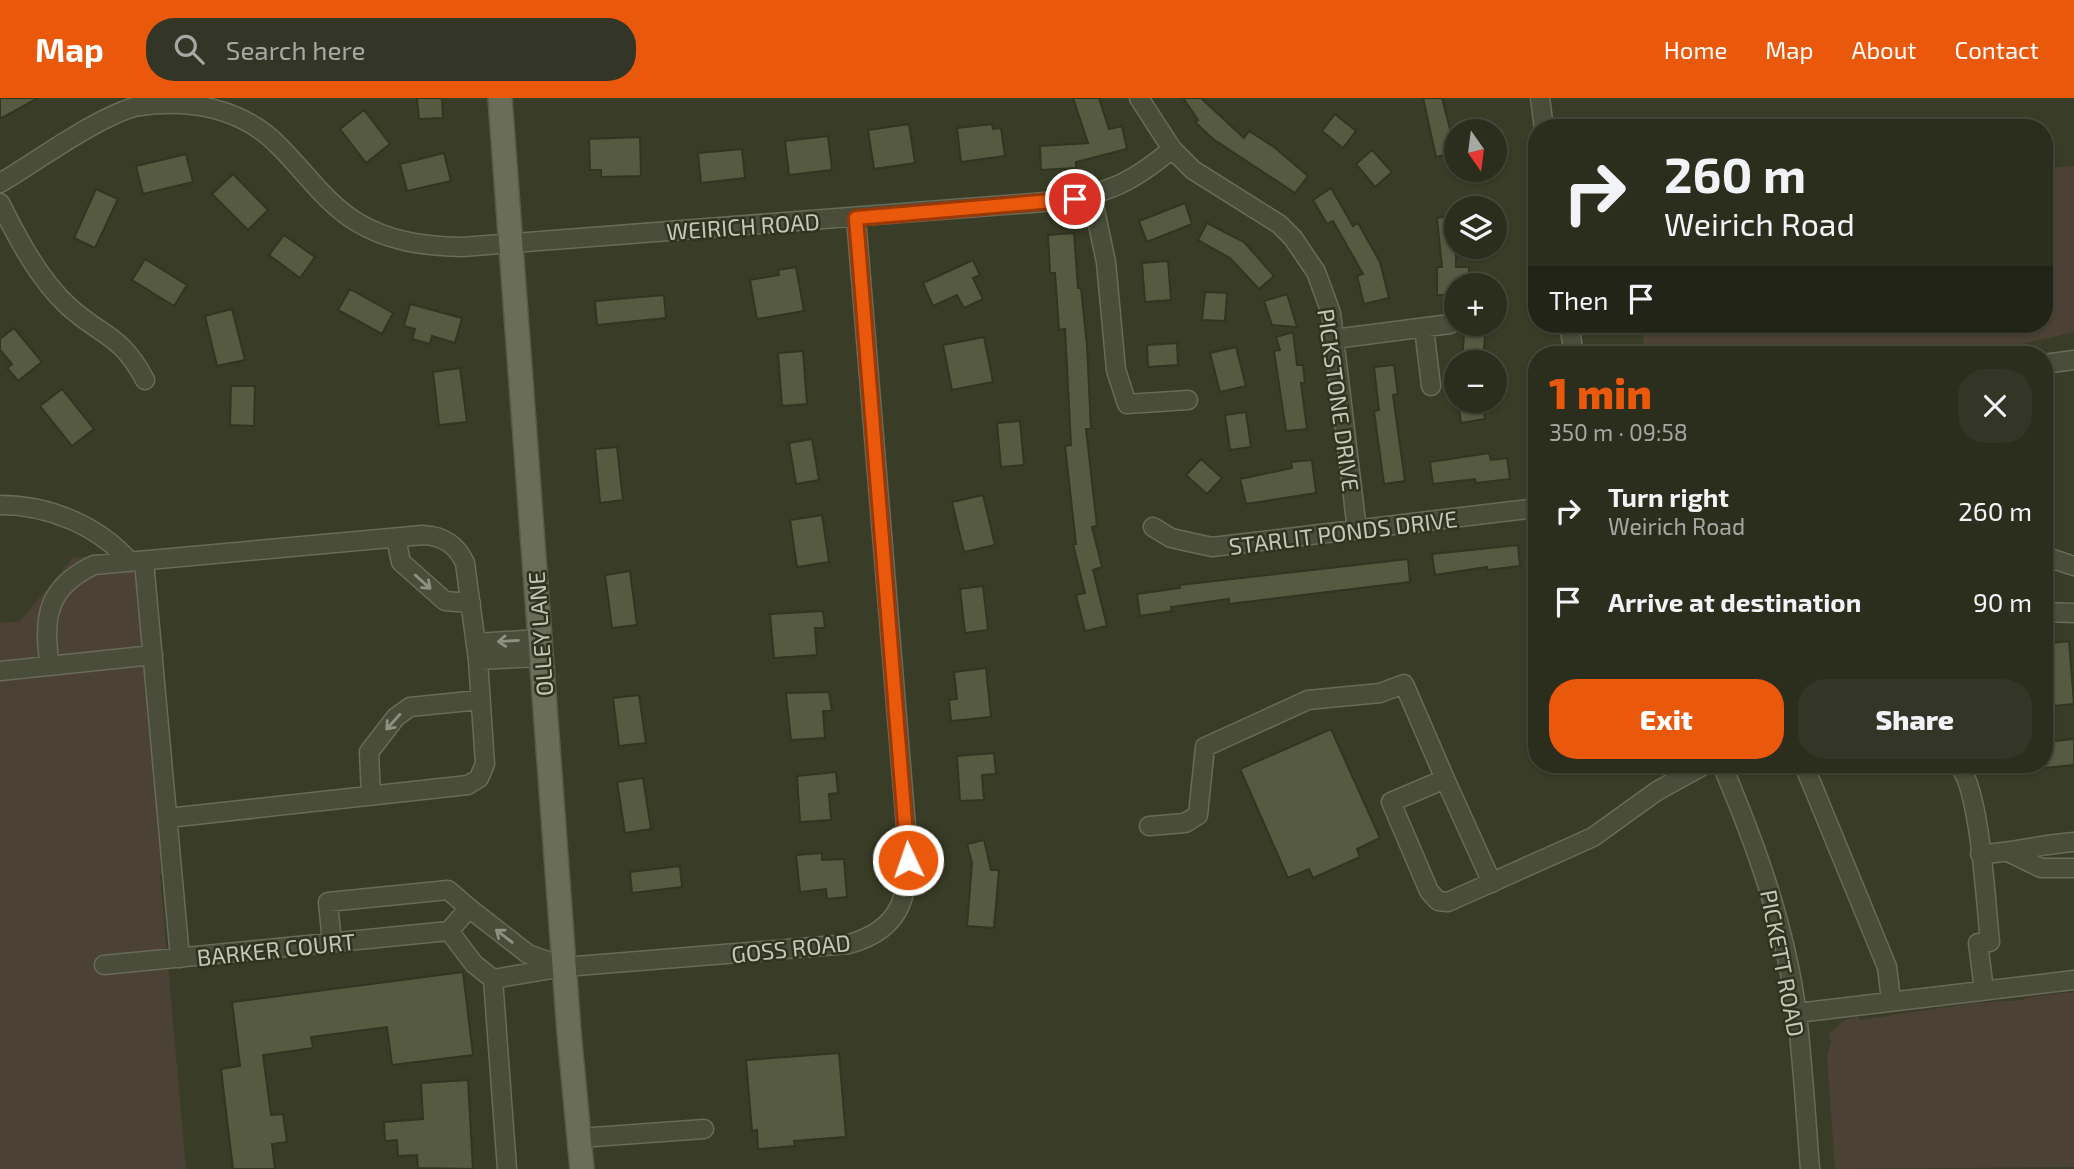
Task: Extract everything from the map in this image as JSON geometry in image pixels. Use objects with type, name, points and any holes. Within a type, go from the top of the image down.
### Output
[{"type":"main road","name":"OLLEY LANE","points":[[500,98],[564,967],[582,1169]]},
{"type":"street","name":"PICKSTONE DRIVE","points":[[1139,98],[1172,149],[1193,170],[1263,211],[1293,238],[1316,272],[1326,297],[1334,339],[1357,530]]},
{"type":"street","points":[[1540,98],[1543,119]]},
{"type":"street","name":"WEIRICH ROAD","points":[[0,183],[118,114],[154,103],[189,102],[226,110],[257,127],[279,145],[329,201],[376,232],[424,246],[509,245],[856,218],[1093,196],[1142,174],[1172,149]]},
{"type":"street","points":[[1093,196],[1105,250],[1116,370],[1127,404],[1188,400]]},
{"type":"street","points":[[0,203],[56,294],[79,316],[131,354],[145,380]]},
{"type":"street","name":"GOSS ROAD","points":[[564,967],[849,944],[875,933],[888,923],[905,895],[908,881],[907,839],[856,218]]},
{"type":"street","points":[[1334,339],[1444,325]]},
{"type":"street","points":[[1424,328],[1431,386]]},
{"type":"street","points":[[2053,363],[2074,360]]},
{"type":"street","points":[[0,505],[42,507],[64,516],[137,561],[153,655],[180,958]]},
{"type":"street","name":"STARLIT PONDS DRIVE","points":[[1153,527],[1171,538],[1212,547],[1528,509]]},
{"type":"street","points":[[50,666],[46,621],[52,602],[78,573],[94,565],[396,538],[441,536],[453,546],[465,563],[477,652],[485,764],[479,778],[468,785],[168,818]]},
{"type":"street","points":[[396,538],[401,562],[445,601],[471,603]]},
{"type":"street","points":[[2053,557],[2074,566]]},
{"type":"street","points":[[2053,612],[2074,613]]},
{"type":"street","points":[[477,652],[541,648]]},
{"type":"street","points":[[0,671],[153,655]]},
{"type":"street","points":[[1149,826],[1185,823],[1198,815],[1205,747],[1308,700],[1367,696],[1404,684],[1492,883]]},
{"type":"street","points":[[371,795],[369,752],[396,718],[410,707],[479,700]]},
{"type":"street","points":[[1445,779],[1391,802],[1429,891],[1438,901],[1448,902],[1593,837],[1657,791],[1690,773]]},
{"type":"street","name":"PICKETT ROAD","points":[[1725,773],[1763,870],[1797,1013],[1810,1169]]},
{"type":"street","points":[[1807,773],[1887,967],[1892,1000]]},
{"type":"street","points":[[1962,773],[1972,792],[1990,942],[1978,943],[1984,990]]},
{"type":"street","points":[[1980,854],[2010,853],[2040,844],[2074,842]]},
{"type":"street","points":[[2010,853],[2041,869],[2074,868]]},
{"type":"street","points":[[332,943],[328,902],[447,890],[528,954],[564,967]]},
{"type":"street","points":[[469,908],[449,931],[474,964],[494,979],[564,967]]},
{"type":"street","name":"BARKER COURT","points":[[104,965],[449,931]]},
{"type":"street","points":[[494,979],[507,1169]]},
{"type":"street","points":[[1797,1013],[2074,980]]},
{"type":"street","points":[[580,1138],[704,1129]]},
{"type":"shaded area","points":[[2074,166],[2074,332],[2012,346],[1645,346],[1643,342],[1644,333],[2053,333],[2053,167]]},
{"type":"shaded area","points":[[139,551],[171,872],[160,875],[186,1169],[0,1169],[0,623],[20,621],[73,558]]},
{"type":"shaded area","points":[[2074,992],[2074,1167],[1835,1169],[1827,1057],[1831,1041],[1828,1034],[1845,1020]]},
{"type":"building","points":[[0,98],[38,98],[0,119]]},
{"type":"building","points":[[417,98],[442,98],[443,118],[419,119]]},
{"type":"building","points":[[1073,98],[1099,98],[1109,129],[1122,126],[1127,149],[1076,162],[1076,168],[1041,170],[1040,146],[1088,143]]},
{"type":"building","points":[[1183,98],[1201,98],[1244,138],[1249,131],[1274,147],[1308,176],[1295,193],[1213,139],[1195,122],[1198,120]]},
{"type":"building","points":[[1423,98],[1442,98],[1447,119],[1444,119],[1444,155],[1436,157]]},
{"type":"building","points":[[364,110],[390,144],[366,163],[340,129]]},
{"type":"building","points":[[1335,114],[1356,131],[1343,148],[1322,131]]},
{"type":"building","points":[[909,124],[915,163],[874,169],[868,130]]},
{"type":"building","points":[[992,124],[993,129],[1001,128],[1005,156],[961,162],[957,128]]},
{"type":"building","points":[[828,136],[832,170],[789,175],[785,141]]},
{"type":"building","points":[[640,137],[641,176],[601,177],[601,170],[590,170],[589,139]]},
{"type":"building","points":[[742,149],[745,178],[701,183],[698,153]]},
{"type":"building","points":[[1372,150],[1392,172],[1375,187],[1356,164]]},
{"type":"building","points":[[444,153],[451,181],[407,191],[400,164]]},
{"type":"building","points":[[186,154],[193,182],[143,194],[136,166]]},
{"type":"building","points":[[233,174],[268,210],[248,230],[212,194]]},
{"type":"building","points":[[1331,188],[1353,226],[1358,223],[1380,262],[1389,298],[1364,304],[1357,276],[1363,274],[1333,221],[1327,224],[1313,200]]},
{"type":"building","points":[[96,189],[118,199],[95,248],[74,238]]},
{"type":"building","points":[[1185,203],[1192,224],[1147,242],[1139,221]]},
{"type":"building","points":[[1444,217],[1444,259],[1456,259],[1456,267],[1469,267],[1469,273],[1444,273],[1444,295],[1437,295],[1437,267],[1442,267],[1437,218]]},
{"type":"building","points":[[1207,223],[1244,242],[1274,276],[1259,289],[1230,258],[1198,240]]},
{"type":"building","points":[[1074,233],[1078,288],[1081,288],[1087,346],[1091,429],[1086,429],[1097,526],[1092,527],[1102,567],[1093,570],[1107,626],[1085,631],[1076,595],[1085,593],[1073,544],[1076,544],[1065,446],[1071,445],[1065,329],[1059,330],[1055,273],[1050,273],[1048,235]]},
{"type":"building","points":[[284,235],[315,257],[300,278],[269,255]]},
{"type":"building","points":[[145,259],[187,285],[174,306],[132,280]]},
{"type":"building","points":[[973,260],[980,275],[973,278],[983,299],[964,308],[957,295],[933,306],[923,283]]},
{"type":"building","points":[[1168,261],[1171,300],[1145,302],[1142,263]]},
{"type":"building","points":[[796,267],[804,311],[757,319],[750,280],[779,275],[778,270]]},
{"type":"building","points":[[350,289],[393,313],[382,334],[338,310]]},
{"type":"building","points":[[1205,292],[1227,293],[1225,321],[1202,320]]},
{"type":"building","points":[[1287,294],[1297,327],[1272,325],[1264,301]]},
{"type":"building","points":[[664,295],[666,318],[597,325],[595,301]]},
{"type":"building","points":[[410,304],[462,318],[455,343],[432,336],[430,344],[412,339],[415,329],[404,326]]},
{"type":"building","points":[[232,309],[245,360],[217,366],[205,316]]},
{"type":"building","points":[[14,328],[42,362],[18,381],[7,368],[12,364],[0,350],[0,339]]},
{"type":"building","points":[[1293,332],[1297,365],[1303,365],[1305,383],[1301,383],[1307,429],[1286,431],[1274,351],[1280,350],[1276,337]]},
{"type":"building","points":[[1464,336],[1485,336],[1484,350],[1463,350]]},
{"type":"building","points":[[984,337],[993,382],[952,390],[943,345]]},
{"type":"building","points":[[1177,343],[1178,365],[1148,367],[1147,345]]},
{"type":"building","points":[[1236,347],[1246,386],[1220,392],[1210,353]]},
{"type":"building","points":[[803,351],[807,404],[782,406],[778,353]]},
{"type":"building","points":[[1394,365],[1398,394],[1393,395],[1405,481],[1384,484],[1374,411],[1379,410],[1374,367]]},
{"type":"building","points":[[460,368],[467,422],[439,425],[433,372]]},
{"type":"building","points":[[231,386],[255,386],[254,426],[230,425]]},
{"type":"building","points":[[62,389],[94,429],[72,446],[40,406]]},
{"type":"building","points":[[1246,412],[1251,447],[1230,450],[1225,415]]},
{"type":"building","points":[[1460,413],[1484,413],[1485,419],[1461,423]]},
{"type":"building","points":[[1020,421],[1024,465],[1001,467],[997,423]]},
{"type":"building","points":[[812,439],[819,480],[796,484],[789,443]]},
{"type":"building","points":[[617,447],[623,500],[600,503],[595,449]]},
{"type":"building","points":[[1489,453],[1491,460],[1507,458],[1510,479],[1476,483],[1475,479],[1433,484],[1430,462]]},
{"type":"building","points":[[1201,459],[1222,478],[1207,494],[1186,475]]},
{"type":"building","points":[[1312,460],[1316,493],[1246,504],[1240,479],[1292,468],[1291,462]]},
{"type":"building","points":[[983,495],[995,545],[964,552],[952,502]]},
{"type":"building","points":[[822,515],[829,562],[797,567],[790,520]]},
{"type":"building","points":[[1518,545],[1520,566],[1487,570],[1487,567],[1435,575],[1432,554]]},
{"type":"building","points":[[1408,559],[1410,582],[1229,604],[1229,599],[1171,607],[1172,611],[1140,616],[1137,594],[1180,588],[1179,585]]},
{"type":"building","points":[[630,571],[637,625],[612,628],[605,575]]},
{"type":"building","points":[[983,586],[988,630],[965,633],[960,589]]},
{"type":"building","points":[[823,611],[825,628],[815,628],[817,655],[774,658],[770,614]]},
{"type":"building","points":[[2069,641],[2074,704],[2053,706],[2053,643]]},
{"type":"building","points":[[986,668],[991,717],[951,721],[949,700],[957,699],[954,672]]},
{"type":"building","points":[[829,692],[832,711],[823,711],[825,738],[791,740],[786,693]]},
{"type":"building","points":[[639,695],[646,743],[619,746],[613,698]]},
{"type":"building","points":[[1331,729],[1380,838],[1357,849],[1360,857],[1313,878],[1309,869],[1288,878],[1240,769]]},
{"type":"building","points":[[2074,739],[2074,765],[2053,767],[2053,741]]},
{"type":"building","points":[[994,753],[996,774],[982,775],[984,800],[960,801],[957,756]]},
{"type":"building","points":[[836,772],[838,793],[829,794],[831,820],[800,822],[797,776]]},
{"type":"building","points":[[643,778],[651,829],[625,833],[617,782]]},
{"type":"building","points":[[984,840],[991,870],[999,870],[994,928],[967,926],[972,863],[967,844]]},
{"type":"building","points":[[822,853],[822,860],[844,859],[847,897],[827,899],[826,889],[800,892],[796,855]]},
{"type":"building","points":[[680,866],[682,887],[632,893],[630,872]]},
{"type":"building","points":[[463,972],[473,1055],[392,1065],[387,1027],[311,1037],[313,1048],[263,1055],[271,1115],[283,1114],[287,1142],[272,1144],[275,1169],[233,1169],[221,1069],[240,1066],[232,1002]]},
{"type":"building","points":[[839,1053],[846,1137],[794,1141],[795,1146],[758,1149],[757,1130],[752,1131],[746,1060]]},
{"type":"building","points":[[468,1080],[473,1169],[418,1168],[417,1155],[398,1156],[397,1140],[385,1141],[384,1122],[423,1119],[421,1083]]},
{"type":"route","points":[[908,860],[856,218],[1075,199]]}]
